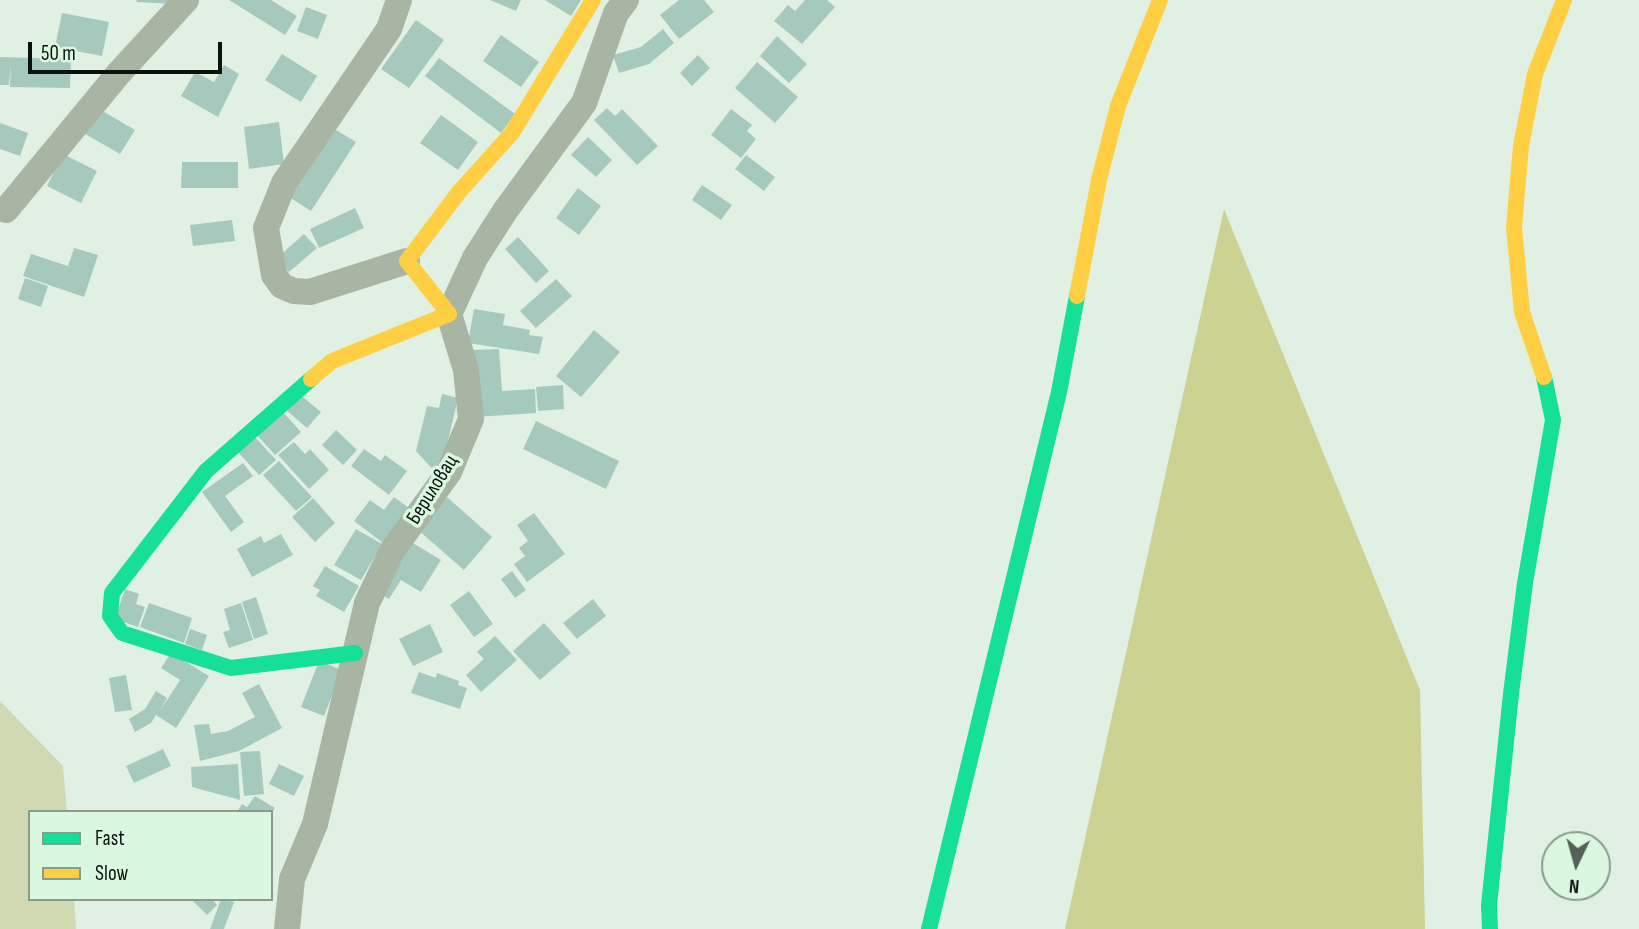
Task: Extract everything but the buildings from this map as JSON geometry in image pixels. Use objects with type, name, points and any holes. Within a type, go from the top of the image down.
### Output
[{"type":"street","points":[[6,210],[119,73],[186,0]]},
{"type":"street","points":[[399,0],[389,29],[284,183],[266,228],[274,275],[282,286],[293,291],[310,292],[407,261],[459,192],[512,132],[593,0]]},
{"type":"street","points":[[355,653],[231,668],[122,633],[110,617],[112,593],[206,471],[332,360],[449,314],[475,258],[505,211],[584,103],[615,13],[626,0]]},
{"type":"street","points":[[929,929],[1059,392],[1099,180],[1118,106],[1160,0]]},
{"type":"street","points":[[1490,929],[1489,905],[1511,694],[1525,583],[1553,420],[1548,389],[1522,313],[1515,213],[1521,146],[1535,74],[1564,0]]},
{"type":"street","points":[[407,261],[449,314]]},
{"type":"street","name":"Бериловац","points":[[287,929],[292,879],[315,824],[367,603],[392,551],[449,472],[471,419],[466,370],[449,314]]},
{"type":"green space","points":[[1224,209],[1420,690],[1425,929],[1065,929]]},
{"type":"green space","points":[[0,701],[63,766],[67,810],[28,810],[28,901],[74,901],[76,929],[0,929]]},
{"type":"traffic: fast","points":[[929,929],[1059,392],[1077,296]]},
{"type":"traffic: fast","points":[[1490,929],[1489,905],[1511,694],[1525,583],[1553,420],[1544,377]]},
{"type":"traffic: fast","points":[[311,379],[206,471],[112,593],[110,616],[122,633],[231,668],[355,653]]},
{"type":"traffic: slow","points":[[311,379],[332,361],[449,314],[407,261],[459,192],[512,133],[593,0]]},
{"type":"traffic: slow","points":[[1077,296],[1099,180],[1118,106],[1160,0]]},
{"type":"traffic: slow","points":[[1544,377],[1522,312],[1514,227],[1521,146],[1535,74],[1564,0]]}]
